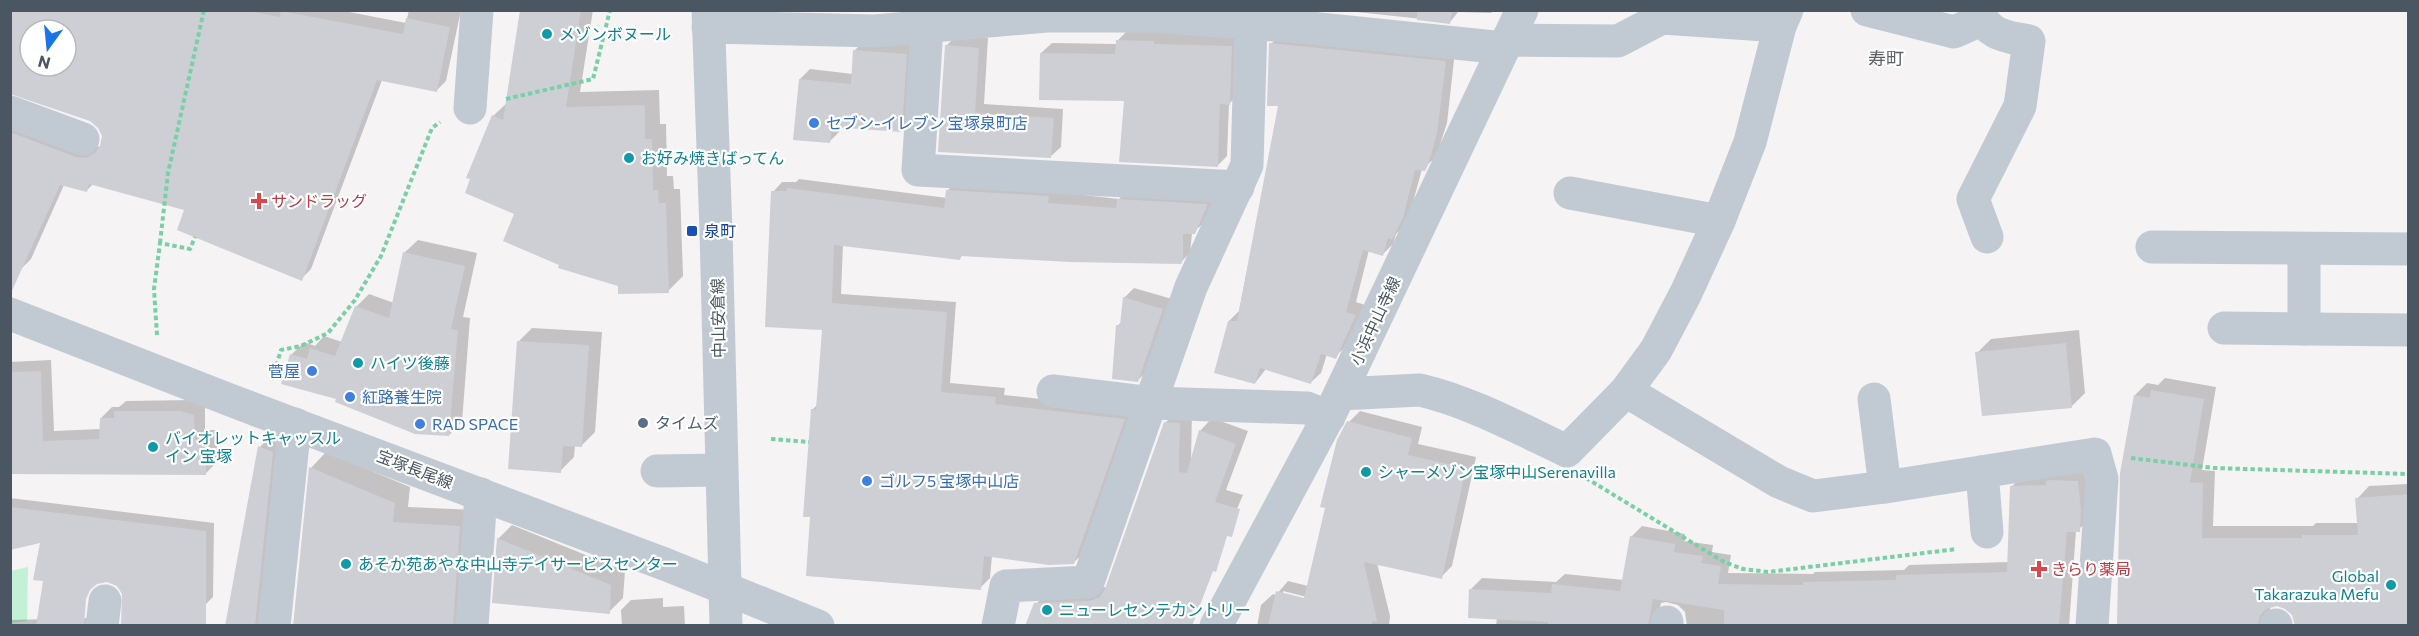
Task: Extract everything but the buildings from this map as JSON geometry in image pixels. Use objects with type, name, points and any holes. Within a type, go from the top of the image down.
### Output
[{"type":"street","points":[[470,108],[477,10]]},
{"type":"street","name":"小浜中山寺線","points":[[1216,626],[1334,405],[1522,10]]},
{"type":"street","points":[[1866,10],[1954,32],[1979,15],[1996,35],[2029,41],[2020,106],[1973,199],[1987,237]]},
{"type":"street","points":[[708,19],[875,31],[1047,16],[1154,13],[1251,23],[1301,19],[1506,44],[1618,41],[1662,18],[1783,18],[1750,142],[1719,220],[1686,293],[1661,340],[1626,391],[1568,451],[1461,403],[1420,390],[1307,408],[1152,403],[1053,391]]},
{"type":"street","name":"中山安倉線","points":[[708,19],[726,626]]},
{"type":"street","points":[[998,626],[1006,586],[1088,582],[1191,287],[1247,165],[1251,23]]},
{"type":"street","points":[[927,27],[918,170],[1238,187]]},
{"type":"street","points":[[10,112],[83,140]]},
{"type":"street","points":[[1570,193],[1719,220]]},
{"type":"street","points":[[2152,247],[2409,249]]},
{"type":"street","points":[[2304,249],[2304,329]]},
{"type":"street","name":"宝塚長尾線","points":[[10,314],[818,626]]},
{"type":"street","points":[[2224,328],[2409,330]]},
{"type":"street","points":[[1626,391],[1779,482],[1813,496],[2095,454],[2102,479],[2092,626]]},
{"type":"street","points":[[1874,399],[1885,487]]},
{"type":"street","points":[[274,626],[295,424]]},
{"type":"street","points":[[657,471],[720,470]]},
{"type":"street","points":[[1982,472],[1987,532]]},
{"type":"street","points":[[472,626],[481,494]]},
{"type":"path","points":[[157,336],[154,289],[168,173],[204,10]]},
{"type":"path","points":[[270,383],[282,350],[301,346],[328,333],[355,300],[381,256],[432,128],[446,117],[470,108],[593,79],[609,10]]},
{"type":"path","points":[[160,243],[190,249],[195,237]]},
{"type":"path","points":[[771,440],[809,442]]},
{"type":"path","points":[[1568,451],[1575,471],[1724,562],[1743,569],[1767,572],[1972,548],[1987,532]]},
{"type":"path","points":[[2095,454],[2214,468],[2409,474]]},
{"type":"green space","points":[[28,567],[27,621],[11,623],[11,571]]},
{"type":"place","name":"メゾンボヌール","points":[[547,34]]},
{"type":"place","name":"セブン-イレブン 宝塚泉町店","points":[[814,123]]},
{"type":"place","name":"お好み焼きばってん","points":[[629,158]]},
{"type":"place","name":"サンドラッグ","points":[[259,201]]},
{"type":"place","name":"泉町","points":[[692,231]]},
{"type":"place","name":"ハイツ後藤","points":[[358,363]]},
{"type":"place","name":"菅屋","points":[[312,371]]},
{"type":"place","name":"紅路養生院","points":[[350,397]]},
{"type":"place","name":"タイムズ","points":[[643,423]]},
{"type":"place","name":"RAD SPACE","points":[[420,424]]},
{"type":"place","name":"バイオレットキャッスル イン 宝塚","points":[[153,447]]},
{"type":"place","name":"シャーメゾン宝塚中山Serenavilla","points":[[1366,472]]},
{"type":"place","name":"ゴルフ5 宝塚中山店","points":[[867,481]]},
{"type":"place","name":"あそか苑あやな中山寺デイサービスセンター","points":[[346,564]]},
{"type":"place","name":"きらり薬局","points":[[2039,569]]},
{"type":"place","name":"Global Takarazuka Mefu","points":[[2391,585]]},
{"type":"place","name":"ニューレセンテカントリー","points":[[1047,610]]},
{"type":"district","name":"寿町","points":[[1886,59]]}]
